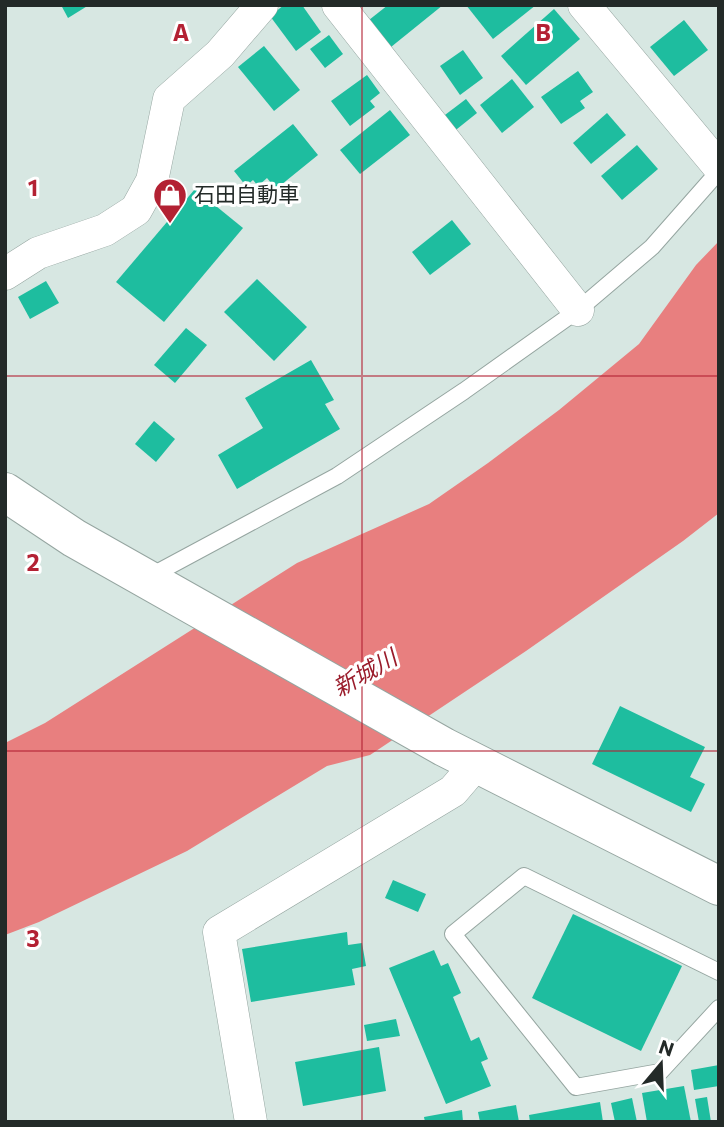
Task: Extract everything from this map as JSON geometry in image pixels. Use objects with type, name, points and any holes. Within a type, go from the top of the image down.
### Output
[{"type":"street","points":[[5,274],[38,253],[105,230],[136,210],[152,181],[169,99],[220,54],[262,5]]},
{"type":"street","points":[[338,5],[578,310]]},
{"type":"street","points":[[584,5],[719,169]]},
{"type":"street","points":[[5,492],[74,538],[460,755],[719,886]]},
{"type":"street","points":[[251,1122],[219,932],[453,791],[460,755]]},
{"type":"lane","points":[[153,582],[337,476],[578,310],[652,247],[719,169]]},
{"type":"lane","points":[[719,972],[524,876],[453,934],[576,1087],[660,1072],[719,1008]]},
{"type":"water","name":"新城川","points":[[719,241],[719,513],[526,651],[370,755],[327,766],[187,851],[39,922],[5,935],[5,743],[45,723],[297,563],[429,504],[488,463],[559,410],[639,344],[696,265]]},
{"type":"building","points":[[61,5],[89,5],[68,18]]},
{"type":"building","points":[[284,5],[302,5],[321,32],[296,51],[270,16]]},
{"type":"building","points":[[388,5],[443,5],[391,47],[369,20]]},
{"type":"building","points":[[466,5],[536,5],[493,39]]},
{"type":"building","points":[[554,9],[580,39],[526,85],[501,56]]},
{"type":"building","points":[[684,20],[708,50],[674,76],[650,47]]},
{"type":"building","points":[[329,35],[343,54],[325,68],[310,49]]},
{"type":"building","points":[[264,46],[300,90],[274,111],[238,67]]},
{"type":"building","points":[[463,50],[483,78],[460,95],[440,66]]},
{"type":"building","points":[[578,71],[593,92],[580,101],[585,108],[561,124],[541,97]]},
{"type":"building","points":[[367,75],[380,93],[370,101],[375,107],[350,126],[331,101]]},
{"type":"building","points":[[512,79],[534,107],[502,133],[480,105]]},
{"type":"building","points":[[466,99],[477,113],[452,133],[441,118]]},
{"type":"building","points":[[390,110],[410,135],[360,174],[340,150]]},
{"type":"building","points":[[607,113],[626,135],[591,164],[573,143]]},
{"type":"building","points":[[293,124],[318,155],[276,189],[267,178],[258,186],[253,180],[246,186],[234,171]]},
{"type":"building","points":[[637,145],[658,169],[622,200],[601,176]]},
{"type":"building","points":[[195,189],[243,228],[164,322],[116,282]]},
{"type":"building","points":[[452,220],[471,244],[430,275],[412,252]]},
{"type":"building","points":[[257,279],[307,327],[274,361],[224,312]]},
{"type":"building","points":[[46,281],[59,303],[30,319],[18,297]]},
{"type":"building","points":[[186,328],[207,345],[175,383],[154,365]]},
{"type":"building","points":[[311,360],[334,400],[325,404],[340,429],[237,489],[218,455],[263,428],[245,398]]},
{"type":"building","points":[[154,421],[175,439],[156,462],[135,444]]},
{"type":"building","points":[[620,706],[705,747],[690,777],[705,784],[691,812],[592,764]]},
{"type":"building","points":[[393,880],[426,894],[418,912],[385,898]]},
{"type":"building","points":[[573,914],[682,966],[641,1051],[532,998]]},
{"type":"building","points":[[347,932],[348,945],[362,943],[366,966],[352,969],[355,985],[251,1002],[242,949]]},
{"type":"building","points":[[434,950],[441,966],[448,963],[461,993],[453,997],[471,1041],[479,1037],[488,1059],[481,1062],[491,1086],[446,1104],[389,968]]},
{"type":"building","points":[[396,1019],[400,1036],[367,1041],[364,1025]]},
{"type":"building","points":[[379,1047],[386,1091],[303,1106],[295,1062]]},
{"type":"building","points":[[719,1065],[719,1086],[694,1090],[691,1070]]},
{"type":"building","points":[[684,1086],[691,1122],[647,1122],[642,1093]]},
{"type":"building","points":[[707,1097],[711,1122],[699,1122],[695,1099]]},
{"type":"building","points":[[632,1098],[637,1122],[615,1122],[611,1103]]},
{"type":"building","points":[[600,1102],[603,1122],[530,1122],[529,1115]]},
{"type":"building","points":[[516,1105],[519,1122],[480,1122],[478,1112]]},
{"type":"building","points":[[462,1110],[463,1122],[425,1122],[424,1117]]},
{"type":"place","name":"石田自動車","points":[[170,225]]}]
